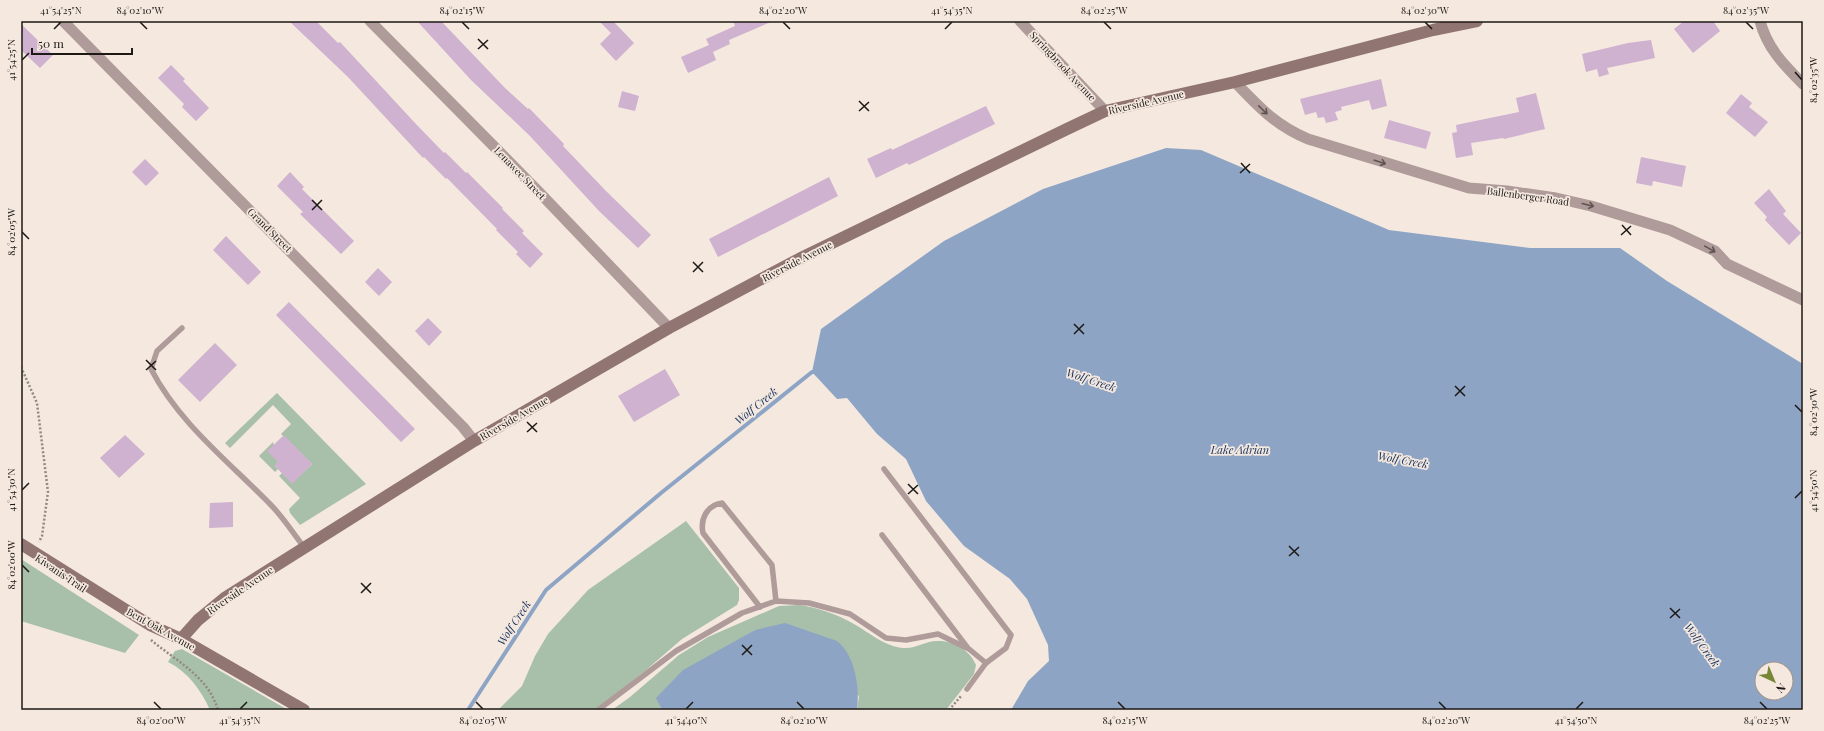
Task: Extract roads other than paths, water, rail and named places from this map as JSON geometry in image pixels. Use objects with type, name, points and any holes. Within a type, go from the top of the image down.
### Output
[{"type":"street","name":"Grand Street","points":[[63,21],[464,426],[474,441]]},
{"type":"street","name":"Lenawee Street","points":[[370,21],[538,191],[669,328]]},
{"type":"street","name":"Springbrook Avenue","points":[[1020,21],[1105,111]]},
{"type":"street","name":"Riverside Avenue","points":[[181,639],[198,620],[216,604],[304,547],[474,441],[669,328],[799,259],[1105,111],[1235,82],[1432,26],[1477,21]]},
{"type":"street","points":[[1760,21],[1763,35],[1777,58],[1803,84]]},
{"type":"street","name":"Ballenberger Road","points":[[1235,82],[1273,119],[1288,131],[1308,139],[1469,188],[1507,191],[1556,198],[1591,206],[1670,230],[1715,251],[1727,264],[1803,300]]},
{"type":"street","name":"Bent Oak Avenue","points":[[21,544],[150,625],[181,639],[304,710]]},
{"type":"lane","points":[[182,328],[158,351],[151,369],[162,390],[180,415],[271,506],[304,547]]},
{"type":"lane","points":[[884,469],[1011,635],[1006,648],[986,663],[967,689]]},
{"type":"lane","points":[[760,607],[703,533],[701,525],[703,516],[716,504],[722,503],[772,565],[776,601]]},
{"type":"lane","points":[[882,536],[968,649]]},
{"type":"lane","points":[[598,710],[676,652],[742,613],[776,601],[809,603],[850,614],[886,638],[906,640],[938,634],[968,649],[986,663]]},
{"type":"water","name":"Lake Adrian","points":[[1166,148],[1201,150],[1389,230],[1530,248],[1620,248],[1667,281],[1803,364],[1803,710],[1011,710],[1028,681],[1049,661],[1048,645],[1027,599],[1010,579],[964,546],[926,501],[906,459],[877,434],[847,398],[837,399],[812,372],[821,329],[944,241],[1043,189]]},
{"type":"water","points":[[785,623],[837,641],[843,647],[855,672],[858,692],[857,710],[662,710],[656,698],[683,670],[755,630]]},
{"type":"waterway","name":"Wolf Creek","points":[[468,710],[546,590],[661,493],[812,372],[817,372]]}]
